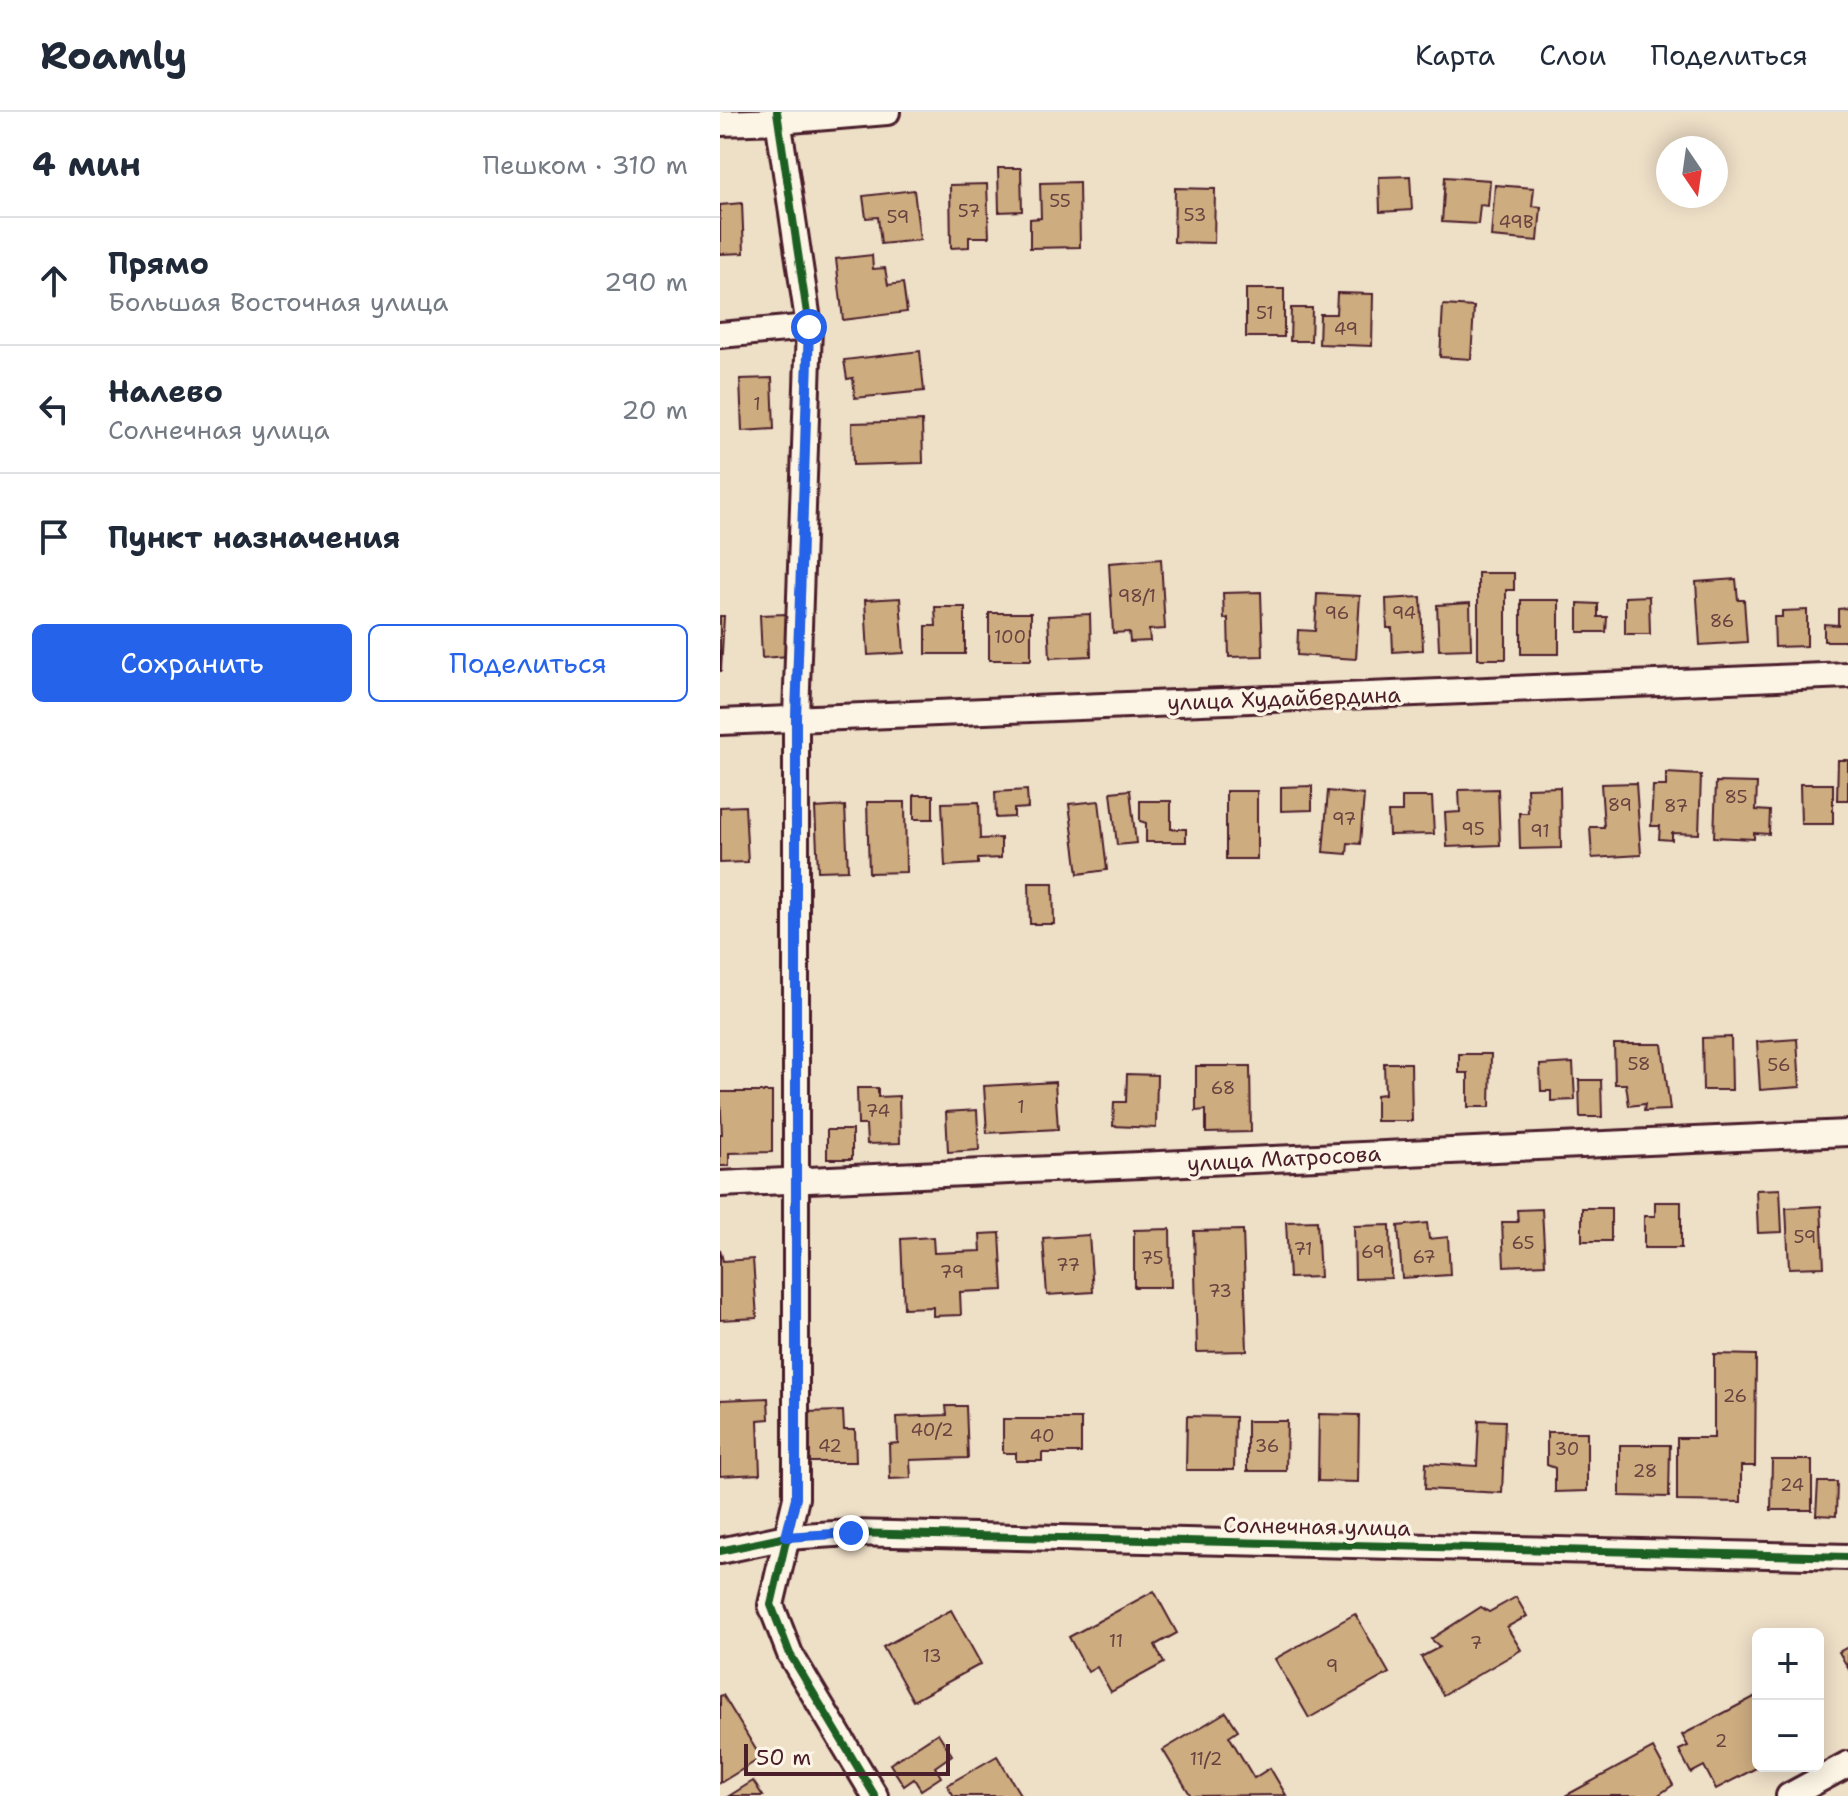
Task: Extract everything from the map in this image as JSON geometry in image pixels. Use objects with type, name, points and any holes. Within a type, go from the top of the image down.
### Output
[{"type":"street","points":[[720,123],[887,112]]},
{"type":"street","points":[[778,117],[809,327],[796,717],[796,1498],[771,1605],[790,1654],[875,1796]]},
{"type":"street","points":[[720,335],[809,327]]},
{"type":"street","name":"улица Худайбердина","points":[[720,722],[1848,675]]},
{"type":"street","name":"улица Матросова","points":[[720,1184],[1848,1133]]},
{"type":"street","name":"Солнечная улица","points":[[720,1551],[786,1537],[851,1533],[1848,1557]]},
{"type":"street","points":[[1789,1796],[1848,1764]]},
{"type":"building","points":[[998,168],[1021,168],[1022,211],[999,212]]},
{"type":"building","points":[[1410,176],[1412,210],[1380,212],[1379,177]]},
{"type":"building","points":[[1445,177],[1490,180],[1488,206],[1480,205],[1478,224],[1442,222]]},
{"type":"building","points":[[1079,182],[1080,247],[1030,248],[1030,219],[1041,218],[1040,183]]},
{"type":"building","points":[[987,184],[989,237],[969,237],[969,247],[951,248],[950,185]]},
{"type":"building","points":[[1495,185],[1534,188],[1532,206],[1541,207],[1538,241],[1491,237]]},
{"type":"building","points":[[1175,188],[1215,189],[1214,243],[1174,242]]},
{"type":"building","points":[[914,190],[920,240],[881,244],[878,217],[866,218],[863,196]]},
{"type":"building","points":[[742,203],[744,253],[720,254],[720,205]]},
{"type":"building","points":[[872,255],[873,269],[885,268],[888,285],[903,283],[907,312],[843,320],[836,259]]},
{"type":"building","points":[[1246,289],[1284,289],[1284,337],[1246,337]]},
{"type":"building","points":[[1337,293],[1373,294],[1372,346],[1319,344],[1320,314],[1336,314]]},
{"type":"building","points":[[1443,305],[1474,307],[1471,359],[1440,357]]},
{"type":"building","points":[[1291,308],[1312,308],[1311,341],[1290,341]]},
{"type":"building","points":[[920,351],[924,391],[855,398],[853,378],[847,379],[844,360]]},
{"type":"building","points":[[772,378],[774,429],[742,431],[740,379]]},
{"type":"building","points":[[922,421],[923,463],[853,465],[852,423]]},
{"type":"building","points":[[1161,559],[1165,629],[1149,630],[1150,641],[1130,642],[1129,632],[1113,633],[1109,563]]},
{"type":"building","points":[[1478,573],[1514,573],[1514,590],[1506,590],[1506,659],[1478,659]]},
{"type":"building","points":[[1736,579],[1738,600],[1744,600],[1747,642],[1700,645],[1696,582]]},
{"type":"building","points":[[1261,592],[1263,656],[1229,657],[1228,618],[1224,619],[1223,593]]},
{"type":"building","points":[[1317,594],[1360,596],[1356,659],[1297,655],[1298,630],[1315,631]]},
{"type":"building","points":[[1649,596],[1650,634],[1625,634],[1625,597]]},
{"type":"building","points":[[1421,597],[1423,650],[1393,652],[1392,628],[1387,628],[1386,599]]},
{"type":"building","points":[[900,598],[904,653],[868,655],[865,600]]},
{"type":"building","points":[[1521,600],[1559,600],[1559,654],[1521,654]]},
{"type":"building","points":[[1470,603],[1471,649],[1439,650],[1437,605]]},
{"type":"building","points":[[1578,603],[1598,604],[1598,617],[1607,617],[1606,632],[1578,632]]},
{"type":"building","points":[[935,607],[965,607],[965,654],[926,654],[926,626],[936,626]]},
{"type":"building","points":[[1848,608],[1848,641],[1824,641],[1824,624],[1838,625],[1838,609]]},
{"type":"building","points":[[1807,610],[1807,646],[1775,647],[1774,617],[1782,617],[1782,611]]},
{"type":"building","points":[[989,613],[1031,613],[1031,660],[989,660]]},
{"type":"building","points":[[786,614],[789,656],[762,658],[760,615]]},
{"type":"building","points":[[1090,614],[1091,656],[1050,658],[1048,616]]},
{"type":"building","points":[[720,616],[724,616],[721,671],[720,671]]},
{"type":"building","points":[[1838,760],[1848,760],[1848,800],[1837,800]]},
{"type":"building","points":[[1666,773],[1701,775],[1699,834],[1672,833],[1672,840],[1659,839],[1660,826],[1651,826],[1653,786],[1666,786]]},
{"type":"building","points":[[1716,782],[1757,783],[1756,810],[1770,811],[1769,834],[1754,833],[1754,839],[1714,837]]},
{"type":"building","points":[[1636,783],[1641,855],[1592,858],[1590,827],[1604,827],[1601,784]]},
{"type":"building","points":[[1800,784],[1833,784],[1833,824],[1801,824]]},
{"type":"building","points":[[1312,786],[1312,810],[1281,811],[1281,787]]},
{"type":"building","points":[[1560,787],[1561,848],[1520,849],[1519,813],[1528,813],[1527,788]]},
{"type":"building","points":[[1498,789],[1500,845],[1447,847],[1445,813],[1460,812],[1459,790]]},
{"type":"building","points":[[1027,790],[1028,808],[1014,809],[1014,817],[996,818],[995,792]]},
{"type":"building","points":[[1130,790],[1136,843],[1117,845],[1111,792]]},
{"type":"building","points":[[1226,791],[1257,791],[1257,859],[1226,859]]},
{"type":"building","points":[[1328,791],[1364,795],[1360,844],[1348,843],[1347,854],[1323,852]]},
{"type":"building","points":[[914,795],[933,795],[933,819],[914,819]]},
{"type":"building","points":[[1402,797],[1432,797],[1434,834],[1389,835],[1388,812],[1402,812]]},
{"type":"building","points":[[1099,801],[1107,870],[1078,874],[1069,804]]},
{"type":"building","points":[[1140,801],[1171,801],[1171,829],[1186,829],[1186,842],[1146,842],[1146,823],[1140,821]]},
{"type":"building","points":[[867,802],[905,802],[906,872],[869,873]]},
{"type":"building","points":[[979,802],[980,839],[1001,838],[1001,858],[978,859],[978,864],[945,866],[942,803]]},
{"type":"building","points":[[745,806],[748,862],[720,863],[720,807]]},
{"type":"building","points":[[845,806],[848,870],[818,871],[815,808]]},
{"type":"building","points":[[1029,883],[1053,883],[1054,924],[1030,924]]},
{"type":"building","points":[[1731,1037],[1732,1090],[1703,1090],[1702,1038]]},
{"type":"building","points":[[1797,1039],[1800,1087],[1760,1090],[1757,1042]]},
{"type":"building","points":[[1614,1044],[1662,1044],[1670,1110],[1644,1111],[1645,1104],[1629,1106],[1626,1084],[1615,1084]]},
{"type":"building","points":[[1459,1054],[1491,1054],[1490,1107],[1468,1107],[1468,1073],[1459,1073]]},
{"type":"building","points":[[1384,1063],[1411,1063],[1412,1121],[1376,1121],[1376,1095],[1385,1094]]},
{"type":"building","points":[[1573,1063],[1575,1100],[1551,1101],[1551,1091],[1541,1091],[1540,1065]]},
{"type":"building","points":[[1196,1066],[1250,1066],[1251,1132],[1206,1133],[1206,1110],[1196,1111]]},
{"type":"building","points":[[1127,1074],[1157,1075],[1156,1128],[1113,1126],[1114,1102],[1126,1102]]},
{"type":"building","points":[[1579,1080],[1601,1080],[1602,1117],[1580,1117]]},
{"type":"building","points":[[1055,1082],[1058,1129],[987,1133],[984,1086]]},
{"type":"building","points":[[857,1088],[878,1088],[878,1097],[899,1096],[900,1143],[867,1144],[866,1125],[858,1125]]},
{"type":"building","points":[[720,1092],[772,1092],[772,1152],[729,1153],[729,1166],[720,1166]]},
{"type":"building","points":[[977,1110],[979,1150],[948,1152],[946,1112]]},
{"type":"building","points":[[827,1130],[852,1130],[852,1159],[827,1159]]},
{"type":"building","points":[[1780,1189],[1782,1232],[1758,1233],[1756,1190]]},
{"type":"building","points":[[1655,1202],[1681,1202],[1681,1248],[1644,1248],[1644,1216],[1655,1216]]},
{"type":"building","points":[[1821,1206],[1824,1267],[1789,1268],[1786,1208]]},
{"type":"building","points":[[1582,1208],[1611,1208],[1611,1241],[1582,1241]]},
{"type":"building","points":[[1542,1209],[1545,1264],[1504,1266],[1502,1222],[1518,1222],[1517,1210]]},
{"type":"building","points":[[1317,1221],[1320,1277],[1289,1278],[1286,1222]]},
{"type":"building","points":[[1427,1223],[1429,1239],[1448,1237],[1450,1275],[1402,1278],[1398,1226]]},
{"type":"building","points":[[1390,1225],[1391,1278],[1355,1279],[1354,1226]]},
{"type":"building","points":[[1170,1229],[1171,1287],[1134,1287],[1134,1230]]},
{"type":"building","points":[[1243,1230],[1247,1351],[1197,1352],[1194,1231]]},
{"type":"building","points":[[1000,1233],[1003,1290],[960,1292],[961,1315],[933,1316],[933,1307],[904,1308],[901,1239],[933,1237],[934,1253],[981,1251],[980,1234]]},
{"type":"building","points":[[1089,1235],[1093,1292],[1047,1295],[1043,1238]]},
{"type":"building","points":[[720,1249],[723,1261],[753,1259],[757,1318],[720,1320]]},
{"type":"building","points":[[1714,1354],[1756,1355],[1755,1466],[1741,1466],[1741,1502],[1677,1501],[1677,1438],[1714,1438]]},
{"type":"building","points":[[768,1398],[769,1419],[758,1420],[760,1474],[720,1476],[720,1400]]},
{"type":"building","points":[[946,1406],[966,1406],[968,1458],[910,1460],[911,1478],[890,1479],[889,1444],[898,1443],[897,1417],[947,1415]]},
{"type":"building","points":[[843,1411],[844,1430],[855,1430],[856,1462],[804,1462],[804,1412]]},
{"type":"building","points":[[1319,1414],[1359,1415],[1358,1482],[1318,1481]]},
{"type":"building","points":[[1187,1416],[1235,1417],[1234,1470],[1186,1470]]},
{"type":"building","points":[[1003,1419],[1081,1419],[1081,1453],[1042,1453],[1042,1461],[1016,1461],[1016,1453],[1003,1453]]},
{"type":"building","points":[[1479,1420],[1505,1421],[1502,1493],[1425,1489],[1426,1463],[1477,1466]]},
{"type":"building","points":[[1247,1421],[1287,1421],[1286,1471],[1247,1471]]},
{"type":"building","points":[[1547,1432],[1587,1432],[1587,1491],[1555,1492],[1555,1468],[1547,1465]]},
{"type":"building","points":[[1620,1445],[1670,1445],[1669,1497],[1620,1496]]},
{"type":"building","points":[[1772,1460],[1812,1460],[1812,1510],[1771,1510]]},
{"type":"building","points":[[1818,1482],[1837,1482],[1836,1516],[1816,1515]]},
{"type":"building","points":[[1154,1591],[1177,1633],[1155,1645],[1164,1663],[1111,1692],[1097,1667],[1088,1672],[1069,1637]]},
{"type":"building","points":[[1516,1597],[1527,1616],[1507,1627],[1521,1650],[1443,1695],[1421,1657],[1440,1647],[1431,1639],[1481,1607],[1489,1612]]},
{"type":"building","points":[[951,1610],[981,1664],[913,1701],[883,1647]]},
{"type":"building","points":[[1355,1614],[1389,1673],[1309,1718],[1275,1659]]},
{"type":"building","points":[[1848,1647],[1848,1668],[1839,1652]]},
{"type":"building","points":[[723,1695],[761,1758],[720,1783],[720,1696]]},
{"type":"building","points":[[1752,1698],[1752,1770],[1716,1789],[1704,1766],[1691,1773],[1679,1750],[1688,1746],[1682,1735]]},
{"type":"building","points":[[1226,1712],[1238,1730],[1229,1736],[1254,1778],[1270,1768],[1286,1795],[1191,1796],[1163,1750]]},
{"type":"building","points":[[938,1733],[952,1755],[935,1767],[941,1777],[921,1790],[914,1779],[904,1786],[890,1764]]},
{"type":"building","points":[[1653,1748],[1673,1785],[1657,1796],[1565,1796]]},
{"type":"building","points":[[997,1756],[1021,1796],[954,1796],[947,1785]]},
{"type":"building","points":[[753,1781],[763,1796],[729,1796]]},
{"type":"cycle path","points":[[777,112],[809,327],[796,717],[796,1498],[771,1605],[790,1654],[875,1796]]},
{"type":"cycle path","points":[[720,1551],[786,1537],[851,1533],[1848,1557]]},
{"type":"route","points":[[809,327],[796,717],[796,1498],[786,1537],[851,1533]]}]
